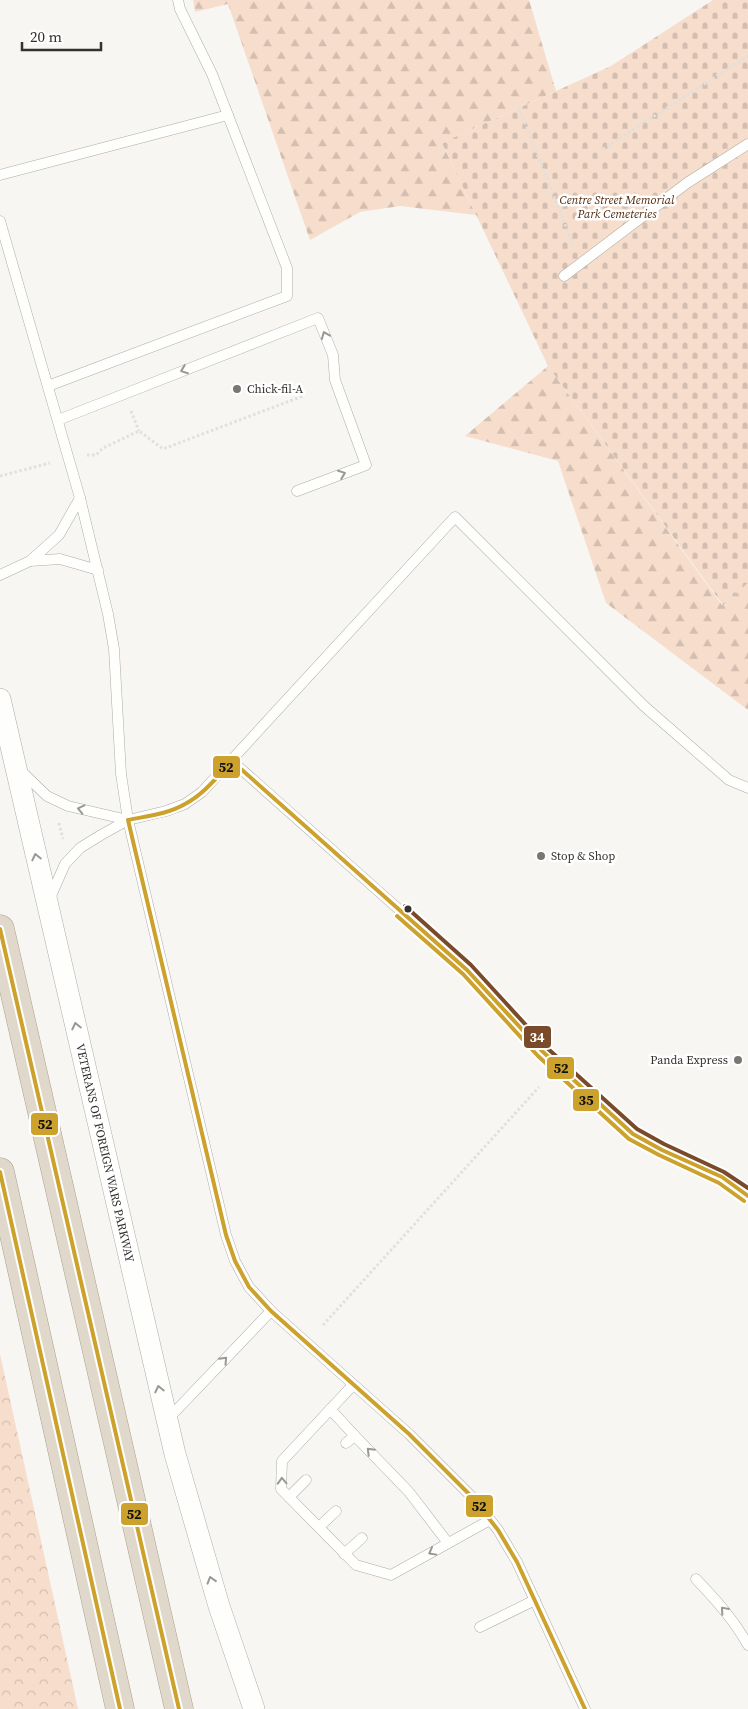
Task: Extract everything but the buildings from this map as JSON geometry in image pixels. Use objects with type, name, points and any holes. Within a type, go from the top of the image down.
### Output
[{"type":"highway","points":[[0,929],[179,1709]]},
{"type":"highway","points":[[0,1172],[120,1709]]},
{"type":"street","name":"VETERANS OF FOREIGN WARS PARKWAY","points":[[0,699],[167,1421],[188,1504],[219,1606],[254,1709]]},
{"type":"street","name":"VETERANS OF FOREIGN WARS PARKWAY","points":[[219,1606],[238,1709]]},
{"type":"lane","points":[[48,386],[287,296],[287,268],[212,74],[180,8],[178,0]]},
{"type":"lane","points":[[0,175],[228,115]]},
{"type":"lane","points":[[564,276],[687,183],[748,144]]},
{"type":"lane","points":[[0,221],[80,498],[111,627],[121,774],[128,820],[226,1235],[235,1261],[248,1287],[271,1311],[445,1469],[473,1498],[490,1520],[517,1562],[585,1709]]},
{"type":"lane","points":[[58,420],[318,318],[333,355],[335,380],[366,465],[297,491]]},
{"type":"lane","points":[[0,575],[30,561],[60,535],[80,498]]},
{"type":"lane","points":[[47,904],[56,882],[68,861],[80,848],[128,820],[166,811],[185,804],[202,792],[454,517],[644,706],[729,780],[748,788]]},
{"type":"lane","points":[[30,561],[60,559],[98,570]]},
{"type":"lane","points":[[232,761],[467,970],[542,1051],[633,1134],[650,1146],[717,1175],[748,1196]]},
{"type":"lane","points":[[16,766],[46,796],[68,806],[128,820]]},
{"type":"lane","points":[[167,1421],[271,1311]]},
{"type":"lane","points":[[353,1385],[282,1461],[281,1489],[344,1554],[356,1565],[391,1575],[490,1520]]},
{"type":"lane","points":[[330,1409],[410,1492],[448,1543]]},
{"type":"lane","points":[[346,1443],[355,1436]]},
{"type":"lane","points":[[375,1472],[384,1464]]},
{"type":"lane","points":[[289,1497],[306,1480]]},
{"type":"lane","points":[[401,1500],[410,1492]]},
{"type":"lane","points":[[319,1527],[336,1510]]},
{"type":"lane","points":[[344,1554],[362,1538]]},
{"type":"lane","points":[[696,1580],[723,1608],[738,1627],[748,1645]]},
{"type":"lane","points":[[480,1627],[535,1600]]},
{"type":"path","points":[[603,149],[748,56]]},
{"type":"path","points":[[519,108],[580,263]]},
{"type":"path","points":[[128,404],[139,431],[163,449],[303,396]]},
{"type":"path","points":[[87,455],[96,455],[103,448],[139,431]]},
{"type":"path","points":[[0,476],[50,463]]},
{"type":"path","points":[[58,818],[63,839]]},
{"type":"path","points":[[323,1325],[539,1087]]},
{"type":"green space","points":[[193,0],[529,0],[556,91],[442,143],[476,215],[400,206],[360,212],[310,240],[228,4],[195,12]]},
{"type":"green space","name":"Centre Street Memorial Park Cemeteries","points":[[713,0],[748,0],[748,583],[723,605],[548,366],[442,143],[611,66]]},
{"type":"green space","points":[[548,366],[722,605],[748,583],[748,710],[606,603],[558,461],[465,436]]},
{"type":"green space","points":[[0,1354],[78,1709],[0,1709]]},
{"type":"transit line","name":"52","points":[[585,1709],[517,1562],[498,1530],[473,1498],[409,1434],[271,1311],[249,1287],[235,1261],[226,1235],[128,820],[165,812],[185,804],[205,790],[232,761],[467,970],[542,1051],[633,1134],[662,1150],[722,1177],[748,1196]]},
{"type":"transit line","name":"34","points":[[405,906],[471,965],[546,1047],[637,1129],[724,1172],[748,1188]]},
{"type":"transit line","name":"35","points":[[397,916],[463,974],[538,1056],[629,1139],[719,1183],[744,1201]]},
{"type":"transit line","name":"52","points":[[0,929],[179,1709]]},
{"type":"transit line","name":"52","points":[[0,1172],[120,1709]]},
{"type":"place","name":"Chick-fil-A","points":[[237,389]]},
{"type":"place","name":"Stop & Shop","points":[[541,856]]},
{"type":"place","name":"Panda Express","points":[[738,1060]]}]
